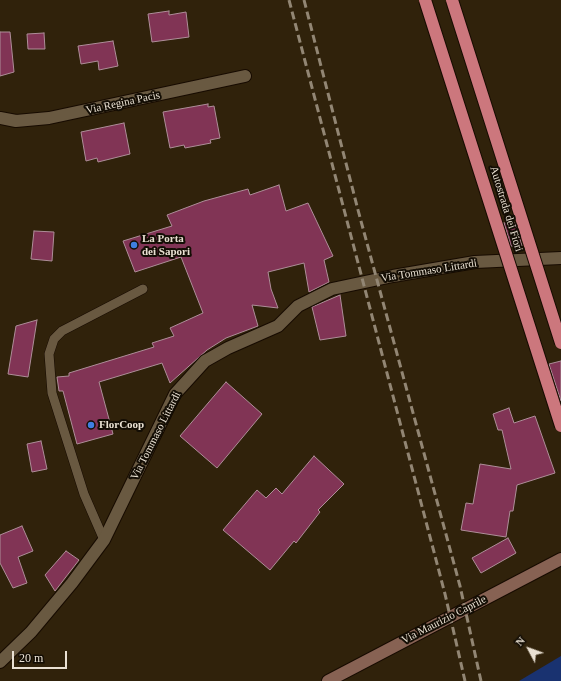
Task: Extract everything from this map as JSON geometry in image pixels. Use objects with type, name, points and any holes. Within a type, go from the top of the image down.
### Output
[{"type":"highway","name":"Autostrada dei Fiori","points":[[425,0],[561,426]]},
{"type":"highway","name":"Autostrada dei Fiori","points":[[452,0],[561,343]]},
{"type":"main road","name":"Via Maurizio Caprile","points":[[328,681],[561,559]]},
{"type":"street","name":"Via Regina Pacis","points":[[0,118],[16,120],[56,117],[245,76]]},
{"type":"street","name":"Via Tommaso Littardi","points":[[2,656],[31,632],[72,583],[104,540],[175,394],[190,376],[206,361],[228,348],[278,326],[298,306],[332,289],[408,273],[475,262],[561,258]]},
{"type":"lane","points":[[104,540],[84,494],[52,393],[49,354],[54,339],[62,331],[143,289]]},
{"type":"water","points":[[561,656],[561,681],[519,681]]},
{"type":"building","points":[[169,11],[169,15],[186,12],[189,37],[152,42],[148,14]]},
{"type":"building","points":[[0,32],[10,32],[14,72],[0,76]]},
{"type":"building","points":[[44,33],[45,49],[28,49],[27,34]]},
{"type":"building","points":[[113,41],[118,66],[99,70],[98,61],[81,64],[78,46]]},
{"type":"building","points":[[208,104],[208,107],[214,106],[220,138],[210,140],[211,143],[185,148],[184,145],[170,148],[163,112]]},
{"type":"building","points":[[124,123],[130,154],[98,162],[97,158],[86,161],[81,132]]},
{"type":"building","points":[[279,185],[286,211],[308,203],[333,256],[324,260],[329,282],[309,292],[304,263],[268,272],[271,289],[278,308],[252,305],[258,326],[226,338],[207,350],[170,383],[162,363],[99,382],[113,434],[77,444],[63,391],[59,391],[57,377],[69,376],[69,373],[154,347],[152,343],[174,336],[170,328],[203,313],[181,257],[135,272],[123,241],[172,226],[167,215],[204,201],[248,189],[250,195]]},
{"type":"building","points":[[504,223],[515,223],[522,246],[511,246]]},
{"type":"building","points":[[34,231],[54,232],[52,261],[31,259]]},
{"type":"building","points":[[340,295],[346,336],[320,340],[312,307]]},
{"type":"building","points":[[37,320],[28,377],[8,374],[16,326]]},
{"type":"building","points":[[561,361],[561,401],[549,364]]},
{"type":"building","points":[[226,382],[262,414],[217,468],[180,436]]},
{"type":"building","points":[[509,408],[514,423],[535,416],[555,473],[517,485],[513,511],[510,511],[506,537],[461,530],[466,503],[473,504],[480,464],[511,469],[502,430],[498,430],[493,414]]},
{"type":"building","points":[[41,441],[47,469],[32,472],[27,444]]},
{"type":"building","points":[[314,456],[344,484],[318,510],[320,512],[296,543],[294,541],[270,570],[223,530],[257,490],[266,498],[276,488],[282,494]]},
{"type":"building","points":[[22,526],[33,551],[18,557],[27,583],[13,588],[0,563],[0,535]]},
{"type":"building","points":[[508,538],[516,553],[481,573],[472,558]]},
{"type":"building","points":[[66,551],[79,560],[55,591],[45,575]]},
{"type":"railway","points":[[289,0],[445,594],[465,681]]},
{"type":"railway","points":[[304,0],[358,210],[460,586],[481,681]]},
{"type":"place","name":"La Porta dei Sapori","points":[[134,245]]},
{"type":"place","name":"FlorCoop","points":[[91,425]]}]
